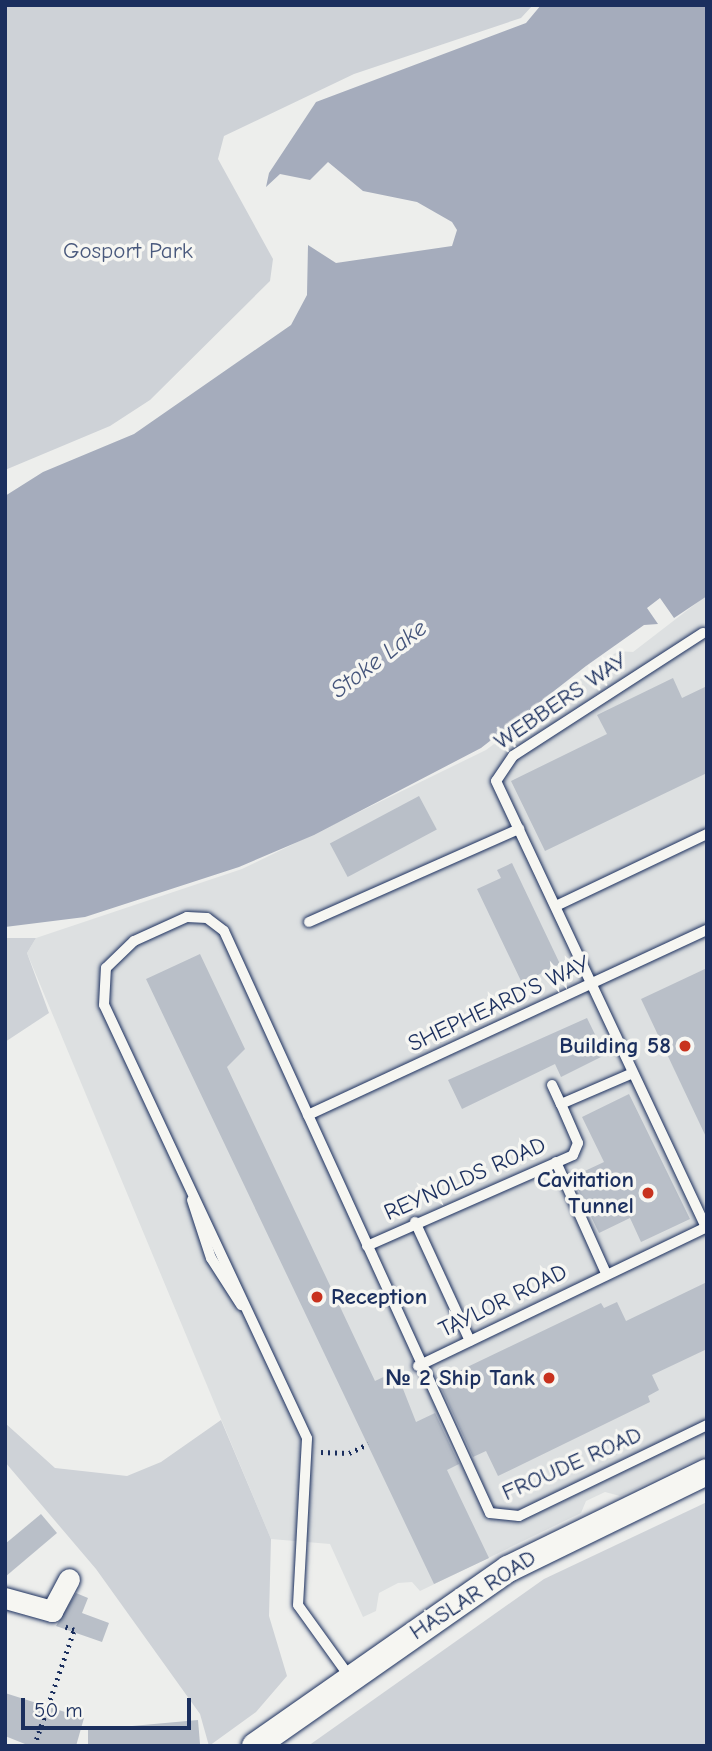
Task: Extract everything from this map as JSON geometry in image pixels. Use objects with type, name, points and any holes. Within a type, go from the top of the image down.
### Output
[{"type":"street","name":"HASLAR ROAD","points":[[255,1746],[349,1676],[524,1560],[707,1472]]},
{"type":"street","points":[[5,1598],[49,1612],[69,1578]]},
{"type":"lane","name":"WEBBERS WAY","points":[[703,633],[504,762],[496,781],[596,983],[633,1073],[707,1227]]},
{"type":"lane","points":[[309,922],[519,829]]},
{"type":"lane","points":[[558,905],[707,834]]},
{"type":"lane","points":[[349,1676],[298,1605],[309,1452],[251,1318],[205,1247],[183,1174],[103,995],[113,959],[160,926],[197,916],[222,928],[367,1246],[418,1366]]},
{"type":"lane","name":"SHEPHEARD'S WAY","points":[[308,1115],[707,930]]},
{"type":"lane","points":[[552,1085],[561,1104],[633,1073]]},
{"type":"lane","name":"REYNOLDS ROAD","points":[[367,1246],[556,1161],[578,1147],[561,1104]]},
{"type":"lane","points":[[556,1161],[606,1273]]},
{"type":"lane","points":[[415,1223],[470,1341]]},
{"type":"lane","name":"TAYLOR ROAD","points":[[418,1366],[606,1273],[707,1227]]},
{"type":"lane","name":"FROUDE ROAD","points":[[418,1366],[481,1502],[504,1519],[707,1425]]},
{"type":"path","points":[[309,1452],[349,1453],[368,1444]]},
{"type":"path","points":[[34,1746],[74,1630],[58,1625],[49,1612]]},
{"type":"shaded area","points":[[707,595],[707,1455],[620,1496],[605,1492],[586,1501],[581,1513],[420,1591],[412,1582],[398,1583],[379,1593],[376,1611],[363,1617],[330,1544],[271,1539],[27,953],[36,938],[242,869],[486,750],[618,651],[633,652]]},
{"type":"green space","name":"Gosport Park","points":[[5,5],[533,5],[521,18],[354,74],[224,136],[218,159],[273,259],[270,281],[150,400],[110,426],[5,470]]},
{"type":"green space","points":[[5,938],[36,938],[27,953],[49,1013],[5,1042]]},
{"type":"green space","points":[[221,1420],[271,1539],[269,1616],[287,1676],[256,1712],[209,1746],[200,1714],[96,1569],[5,1462],[5,1423],[55,1468],[127,1476],[161,1462]]},
{"type":"green space","points":[[707,1502],[707,1746],[308,1746],[544,1579]]},
{"type":"water","name":"Stoke Lake","points":[[541,5],[707,5],[707,596],[674,618],[660,598],[647,608],[658,624],[644,625],[586,666],[481,748],[314,835],[239,867],[85,917],[5,927],[5,496],[43,472],[134,434],[291,325],[307,295],[308,245],[336,263],[452,246],[457,230],[452,222],[417,202],[363,191],[328,162],[310,180],[280,174],[266,187],[269,173],[316,102],[526,23]]},
{"type":"building","points":[[673,678],[682,698],[707,686],[707,773],[545,851],[511,781],[607,734],[597,715]]},
{"type":"building","points":[[419,796],[437,830],[348,877],[330,843]]},
{"type":"building","points":[[512,863],[560,964],[522,983],[477,889],[501,878],[497,870]]},
{"type":"building","name":"Reception","points":[[200,954],[245,1049],[227,1067],[375,1381],[396,1371],[416,1422],[435,1413],[459,1464],[447,1470],[489,1558],[434,1584],[146,979]]},
{"type":"building","name":"Building 58","points":[[707,968],[707,1139],[641,999]]},
{"type":"building","points":[[587,1018],[605,1055],[561,1077],[555,1064],[462,1109],[448,1080]]},
{"type":"building","name":"Cavitation Tunnel","points":[[629,1094],[690,1219],[641,1242],[630,1218],[599,1233],[572,1177],[604,1162],[582,1117]]},
{"type":"building","name":"№ 2 Ship Tank","points":[[707,1282],[707,1349],[652,1375],[659,1390],[648,1396],[650,1402],[498,1476],[486,1451],[473,1457],[438,1381],[601,1303],[604,1308],[617,1302],[626,1321]]},
{"type":"building","points":[[41,1514],[57,1533],[5,1577],[5,1544]]},
{"type":"building","points":[[76,1593],[88,1598],[82,1613],[109,1623],[102,1642],[56,1626]]},
{"type":"building","points":[[5,1693],[84,1718],[76,1746],[30,1746],[5,1736]]},
{"type":"building","points":[[198,1720],[200,1744],[88,1746],[88,1730]]},
{"type":"place","name":"Building 58","points":[[685,1046]]},
{"type":"place","name":"Cavitation Tunnel","points":[[648,1193]]},
{"type":"place","name":"Reception","points":[[317,1297]]},
{"type":"place","name":"№ 2 Ship Tank","points":[[549,1378]]}]
